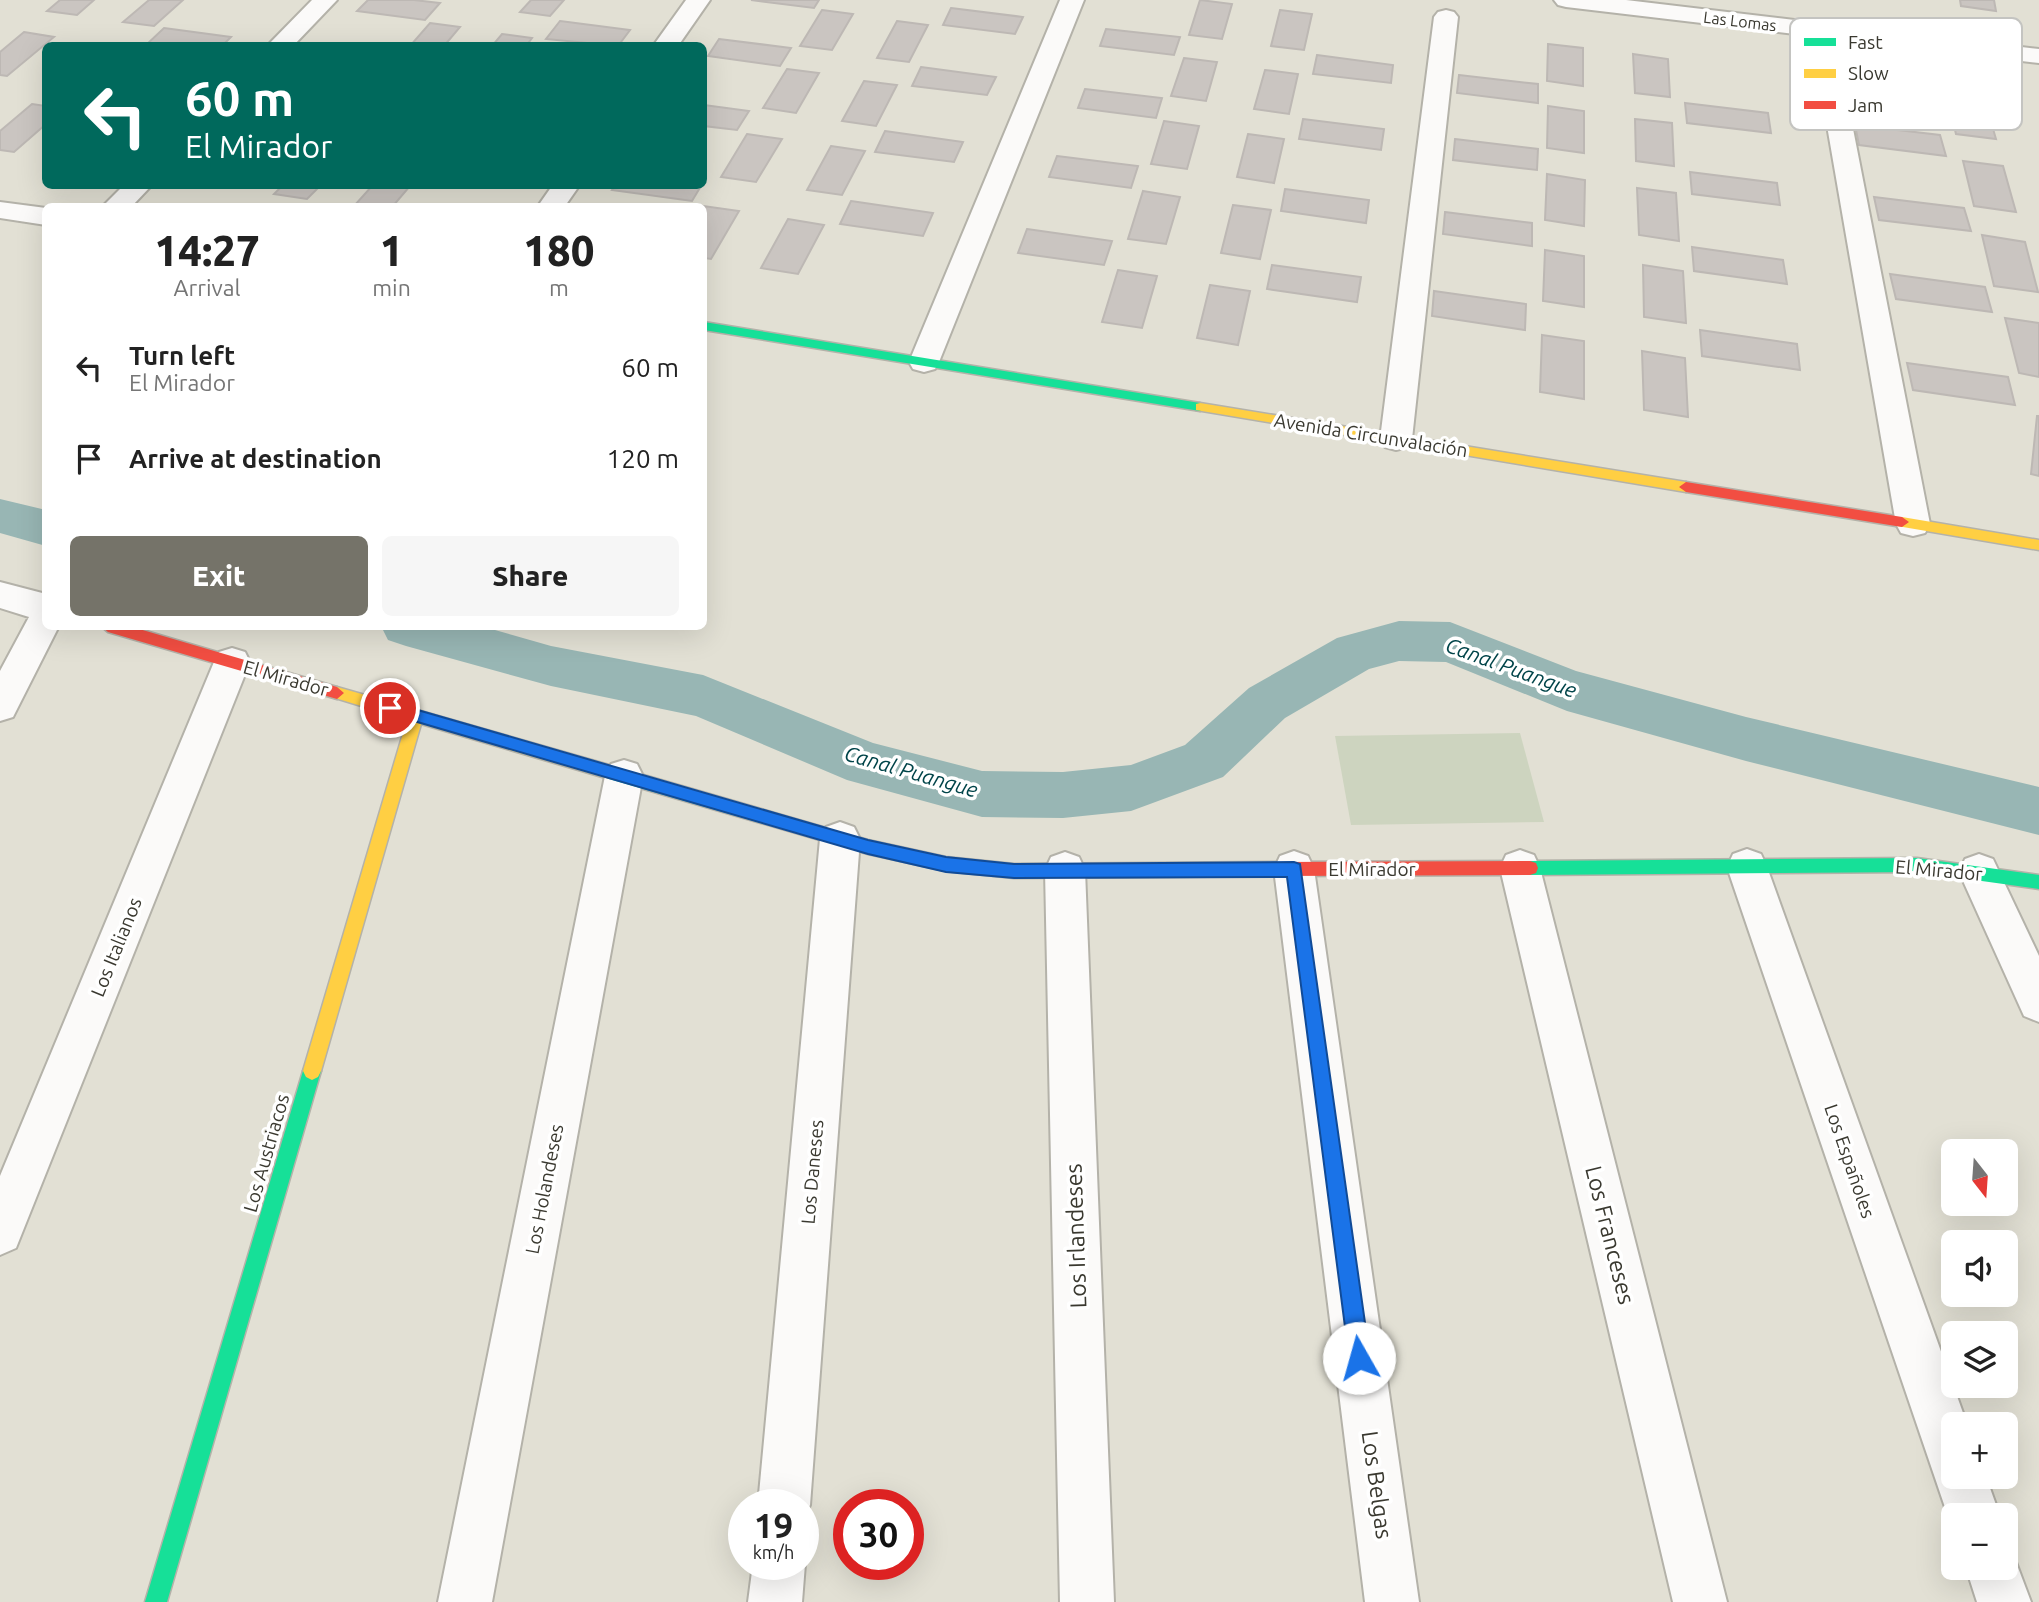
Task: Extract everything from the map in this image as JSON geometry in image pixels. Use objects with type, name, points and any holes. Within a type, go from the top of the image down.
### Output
[{"type":"street","points":[[283,42],[325,0]]},
{"type":"street","points":[[668,42],[698,0]]},
{"type":"street","points":[[924,362],[1072,0]]},
{"type":"street","name":"Las Lomas","points":[[1566,0],[1790,27]]},
{"type":"street","points":[[1396,439],[1446,17]]},
{"type":"street","points":[[1841,130],[1913,524]]},
{"type":"street","points":[[119,203],[135,189]]},
{"type":"street","points":[[0,210],[42,216]]},
{"type":"street","name":"Avenida Circunvalación","points":[[707,326],[2039,545]]},
{"type":"street","points":[[0,595],[42,607]]},
{"type":"street","points":[[0,706],[42,626]]},
{"type":"street","name":"El Mirador","points":[[122,630],[840,839],[907,856],[980,869],[1917,865],[2039,882]]},
{"type":"street","name":"Los Italianos","points":[[0,1232],[232,662]]},
{"type":"street","name":"Los Austriacos","points":[[156,1602],[416,716]]},
{"type":"street","name":"Los Holandeses","points":[[465,1602],[624,776]]},
{"type":"street","name":"Los Daneses","points":[[785,1489],[840,839]]},
{"type":"street","name":"Los Españoles","points":[[1748,867],[1941,1421]]},
{"type":"street","name":"Los Franceses","points":[[1520,868],[1700,1602]]},
{"type":"street","name":"Los Belgas","points":[[1294,869],[1392,1602]]},
{"type":"street","name":"Los Irlandeses","points":[[1065,870],[1087,1602]]},
{"type":"street","points":[[1979,872],[2039,1002]]},
{"type":"street","points":[[775,1602],[777,1580]]},
{"type":"street","points":[[1996,1580],[2004,1602]]},
{"type":"green space","points":[[1520,733],[1544,822],[1351,825],[1335,736]]},
{"type":"building","points":[[60,0],[94,0],[77,15],[47,11]]},
{"type":"building","points":[[149,0],[183,0],[154,26],[123,22]]},
{"type":"building","points":[[368,0],[440,3],[425,20],[357,11]]},
{"type":"building","points":[[531,0],[564,0],[550,16],[520,12]]},
{"type":"building","points":[[751,0],[819,0],[814,8]]},
{"type":"building","points":[[1200,0],[1232,4],[1222,39],[1189,35]]},
{"type":"building","points":[[1960,0],[1994,0],[1996,11],[1961,6]]},
{"type":"building","points":[[951,8],[1023,17],[1015,34],[943,25]]},
{"type":"building","points":[[822,10],[853,14],[832,50],[800,46]]},
{"type":"building","points":[[1280,10],[1312,14],[1304,50],[1271,46]]},
{"type":"building","points":[[560,21],[630,30],[621,42],[546,39]]},
{"type":"building","points":[[897,21],[928,25],[909,62],[877,58]]},
{"type":"building","points":[[430,23],[460,27],[447,42],[413,42]]},
{"type":"building","points":[[164,28],[231,37],[226,42],[149,42]]},
{"type":"building","points":[[1106,29],[1180,37],[1174,55],[1100,46]]},
{"type":"building","points":[[24,32],[54,37],[48,42],[42,42],[42,47],[7,76],[0,75],[0,52]]},
{"type":"building","points":[[502,34],[532,38],[529,42],[495,42]]},
{"type":"building","points":[[719,39],[791,48],[780,66],[708,56]]},
{"type":"building","points":[[1548,44],[1583,48],[1583,86],[1547,81]]},
{"type":"building","points":[[1633,54],[1668,59],[1670,97],[1635,93]]},
{"type":"building","points":[[1317,55],[1393,65],[1391,83],[1313,74]]},
{"type":"building","points":[[1184,58],[1217,62],[1206,101],[1171,96]]},
{"type":"building","points":[[921,67],[996,77],[987,95],[912,86]]},
{"type":"building","points":[[787,69],[819,73],[796,113],[763,108]]},
{"type":"building","points":[[1265,70],[1298,74],[1289,114],[1254,109]]},
{"type":"building","points":[[1459,75],[1538,84],[1538,103],[1457,93]]},
{"type":"building","points":[[864,81],[897,85],[876,126],[842,121]]},
{"type":"building","points":[[1085,89],[1162,98],[1156,118],[1078,108]]},
{"type":"building","points":[[1685,103],[1768,113],[1771,133],[1687,123]]},
{"type":"building","points":[[32,104],[42,105],[42,128],[14,152],[0,150],[0,131]]},
{"type":"building","points":[[707,105],[749,111],[737,130],[707,126]]},
{"type":"building","points":[[1548,106],[1584,111],[1584,153],[1547,148]]},
{"type":"building","points":[[1303,119],[1384,129],[1381,150],[1299,139]]},
{"type":"building","points":[[1635,119],[1672,123],[1674,166],[1636,161]]},
{"type":"building","points":[[1164,121],[1199,126],[1187,169],[1151,164]]},
{"type":"building","points":[[1856,130],[1898,130],[1940,135],[1946,156],[1859,145]]},
{"type":"building","points":[[1955,130],[1993,130],[1996,139],[1956,134]]},
{"type":"building","points":[[885,131],[963,142],[954,162],[875,152]]},
{"type":"building","points":[[747,134],[782,139],[756,182],[721,177]]},
{"type":"building","points":[[1248,134],[1284,139],[1274,183],[1237,177]]},
{"type":"building","points":[[1455,139],[1538,149],[1537,170],[1453,160]]},
{"type":"building","points":[[831,146],[865,151],[842,195],[807,190]]},
{"type":"building","points":[[1057,156],[1138,166],[1131,188],[1049,177]]},
{"type":"building","points":[[1963,161],[2003,166],[2016,212],[1974,206]]},
{"type":"building","points":[[1690,172],[1777,183],[1780,205],[1692,194]]},
{"type":"building","points":[[1547,174],[1585,180],[1584,226],[1545,220]]},
{"type":"building","points":[[1637,188],[1676,193],[1679,241],[1639,235]]},
{"type":"building","points":[[279,189],[317,189],[307,199],[274,194]]},
{"type":"building","points":[[369,189],[407,189],[396,203],[357,203]]},
{"type":"building","points":[[613,189],[699,189],[692,201]]},
{"type":"building","points":[[1285,189],[1369,200],[1366,223],[1281,211]]},
{"type":"building","points":[[1143,191],[1180,197],[1166,244],[1128,239]]},
{"type":"building","points":[[1874,197],[1964,208],[1971,231],[1879,220]]},
{"type":"building","points":[[851,201],[933,213],[923,236],[840,224]]},
{"type":"building","points":[[1233,205],[1271,210],[1260,259],[1221,253]]},
{"type":"building","points":[[707,207],[739,211],[711,259],[707,258]]},
{"type":"building","points":[[1445,212],[1532,223],[1532,246],[1443,234]]},
{"type":"building","points":[[788,219],[824,225],[798,274],[761,268]]},
{"type":"building","points":[[1027,229],[1112,241],[1104,265],[1018,253]]},
{"type":"building","points":[[1982,235],[2025,242],[2038,292],[1994,286]]},
{"type":"building","points":[[1692,247],[1783,260],[1787,284],[1694,271]]},
{"type":"building","points":[[1545,250],[1584,256],[1584,307],[1543,301]]},
{"type":"building","points":[[1272,265],[1361,277],[1357,302],[1267,289]]},
{"type":"building","points":[[1643,265],[1683,271],[1686,323],[1644,317]]},
{"type":"building","points":[[1118,270],[1157,276],[1142,328],[1102,322]]},
{"type":"building","points":[[1890,274],[1985,287],[1992,312],[1896,299]]},
{"type":"building","points":[[1210,285],[1250,291],[1238,345],[1197,338]]},
{"type":"building","points":[[1434,291],[1526,304],[1525,330],[1432,316]]},
{"type":"building","points":[[2005,318],[2039,323],[2039,377],[2019,373]]},
{"type":"building","points":[[1700,330],[1797,344],[1800,370],[1702,356]]},
{"type":"building","points":[[1542,335],[1584,341],[1584,399],[1540,392]]},
{"type":"building","points":[[1642,351],[1685,358],[1688,417],[1644,410]]},
{"type":"building","points":[[1907,363],[2008,377],[2015,405],[1913,390]]},
{"type":"building","points":[[2039,416],[2039,476],[2031,474]]},
{"type":"waterway","name":"Canal Puangue","points":[[0,516],[42,527]]},
{"type":"waterway","name":"Canal Puangue","points":[[420,630],[551,666],[703,696],[866,764],[982,794],[1063,795],[1131,788],[1204,761],[1267,703],[1355,652],[1399,641],[1450,642],[1567,690],[1746,739],[2039,811]]},
{"type":"traffic: fast","points":[[707,326],[1200,407]]},
{"type":"traffic: fast","points":[[609,772],[868,847],[946,864],[1014,871],[1278,869]]},
{"type":"traffic: fast","points":[[1530,868],[1917,865],[2039,882]]},
{"type":"traffic: fast","points":[[156,1602],[312,1071]]},
{"type":"traffic: slow","points":[[1200,407],[1686,487]]},
{"type":"traffic: slow","points":[[1902,522],[2039,545]]},
{"type":"traffic: slow","points":[[337,693],[609,772]]},
{"type":"traffic: slow","points":[[312,1071],[416,716]]},
{"type":"traffic: jam","points":[[1686,487],[1902,522]]},
{"type":"traffic: jam","points":[[122,630],[337,693]]},
{"type":"traffic: jam","points":[[1278,869],[1530,868]]},
{"type":"route","points":[[390,708],[868,847],[946,864],[1014,871],[1294,869],[1359,1358]]}]
